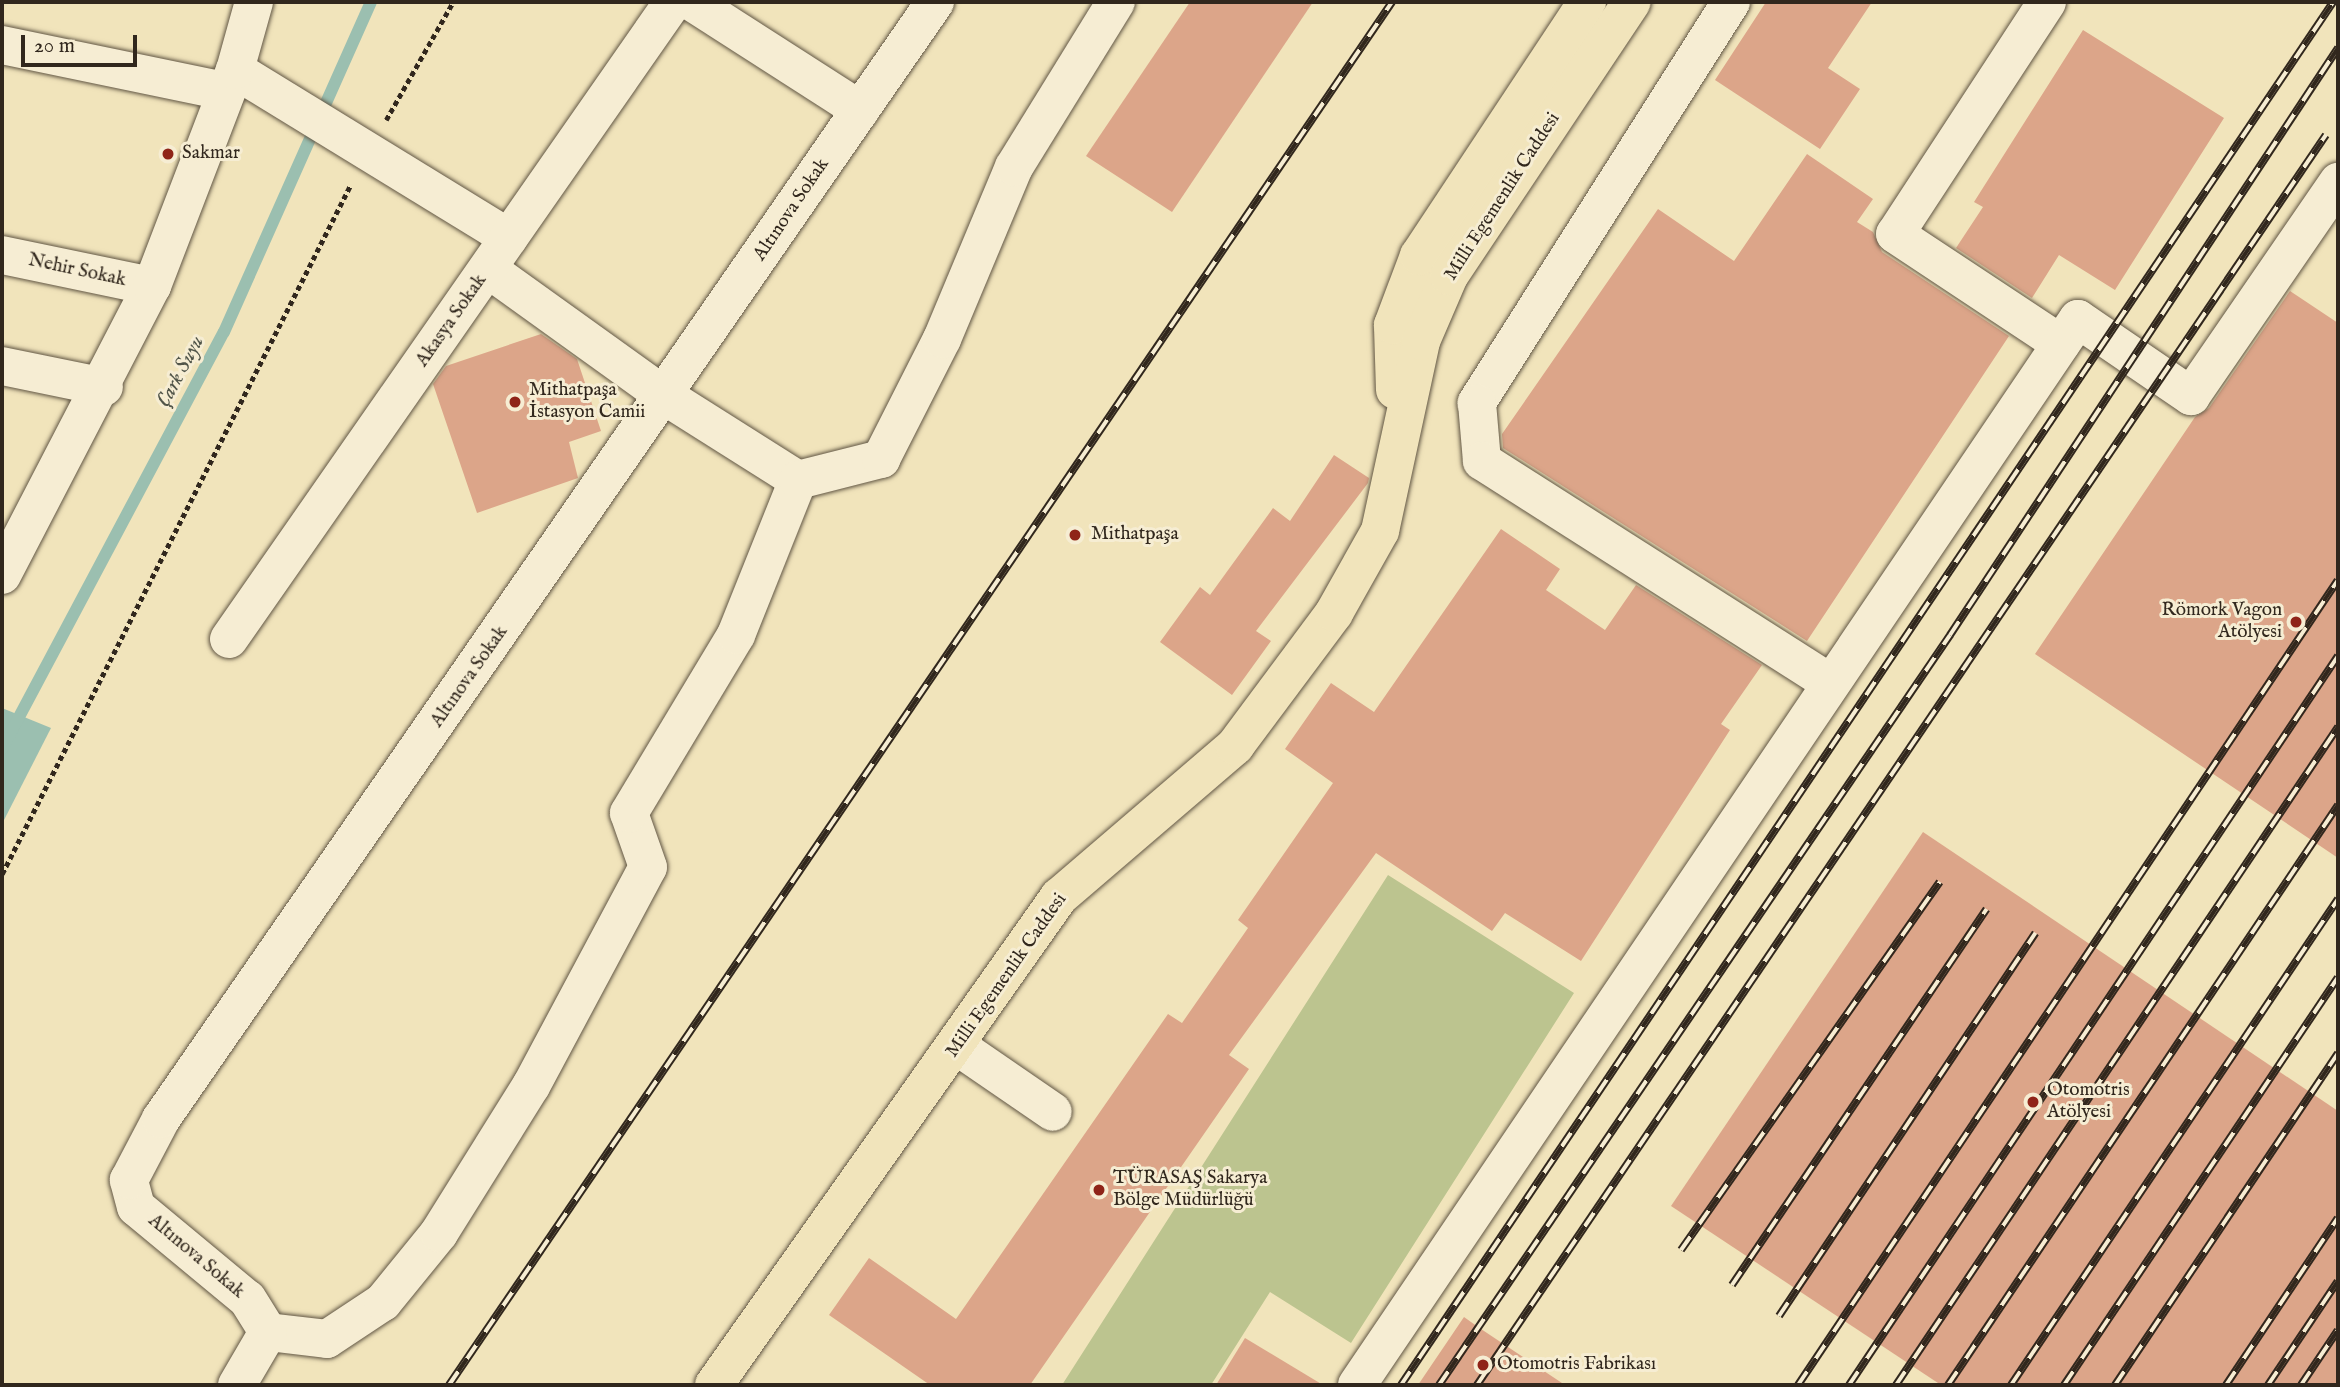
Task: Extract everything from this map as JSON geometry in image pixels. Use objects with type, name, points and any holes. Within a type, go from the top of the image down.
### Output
[{"type":"main road","name":"Milli Egemenlik Caddesi","points":[[1396,449],[1394,325],[1419,256],[1587,2]]},
{"type":"main road","name":"Milli Egemenlik Caddesi","points":[[714,1385],[957,1046],[1059,897],[1235,746],[1334,613],[1380,531],[1421,341],[1449,276],[1632,2]]},
{"type":"street","points":[[5,562],[104,387],[152,286],[239,81],[254,2]]},
{"type":"street","name":"Akasya Sokak","points":[[229,639],[673,2]]},
{"type":"street","points":[[692,2],[860,110]]},
{"type":"street","name":"Altınova Sokak","points":[[268,1332],[247,1299],[136,1208],[129,1180],[161,1119],[665,396],[935,2]]},
{"type":"street","points":[[2,44],[239,81],[360,143],[499,253],[665,396],[798,480],[881,459],[942,339],[1014,167],[1116,2]]},
{"type":"street","points":[[1731,2],[1477,403],[1482,461],[1829,682]]},
{"type":"street","points":[[2047,2],[1895,234],[2061,344]]},
{"type":"street","points":[[1357,1385],[1829,682],[2078,319],[2191,396],[2338,182]]},
{"type":"street","name":"Nehir Sokak","points":[[2,255],[152,286]]},
{"type":"street","points":[[2,366],[104,387]]},
{"type":"street","points":[[237,1385],[268,1332],[327,1339],[383,1303],[439,1233],[531,1086],[648,867],[629,813],[736,635],[798,480]]},
{"type":"street","points":[[957,1046],[1054,1112]]},
{"type":"path","points":[[2,874],[360,143],[453,2]]},
{"type":"green space","points":[[1388,875],[1574,993],[1351,1343],[1270,1292],[1211,1385],[1062,1385]]},
{"type":"shaded area","points":[[2,708],[51,728],[2,824]]},
{"type":"building","points":[[1190,2],[1313,2],[1172,212],[1086,156]]},
{"type":"building","points":[[1766,2],[1872,2],[1828,68],[1860,89],[1820,149],[1715,80]]},
{"type":"building","points":[[2083,30],[2224,118],[2115,290],[2059,255],[2032,298],[1956,248],[1983,207],[1974,202]]},
{"type":"building","points":[[1807,154],[1873,199],[1857,222],[1873,232],[1882,252],[2009,336],[1807,641],[1503,448],[1502,434],[1658,209],[1734,261]]},
{"type":"building","points":[[2290,291],[2338,323],[2338,858],[2035,654],[2195,417],[2209,408]]},
{"type":"building","name":"Mithatpaşa İstasyon Camii","points":[[541,334],[577,359],[601,431],[569,442],[578,478],[477,513],[433,384],[446,366]]},
{"type":"building","name":"Mithatpaşa","points":[[1334,455],[1369,478],[1368,483],[1256,631],[1271,641],[1232,695],[1160,642],[1200,587],[1210,595],[1273,508],[1290,521]]},
{"type":"building","points":[[1501,529],[1560,569],[1546,590],[1605,630],[1636,585],[1762,665],[1721,724],[1730,730],[1581,961],[1505,913],[1492,931],[1376,853],[1229,1055],[1249,1069],[1030,1385],[930,1385],[829,1315],[869,1258],[956,1319],[1168,1014],[1182,1023],[1248,928],[1238,920],[1333,783],[1285,749],[1331,683],[1374,712]]},
{"type":"building","name":"Otomotris Atölyesi","points":[[1923,832],[2338,1111],[2338,1385],[1941,1385],[1671,1206]]},
{"type":"building","name":"Otomotris Fabrikası","points":[[1464,1317],[1478,1327],[1565,1385],[1418,1385]]},
{"type":"building","points":[[1245,1338],[1323,1385],[1216,1385]]},
{"type":"waterway","name":"Çark Suyu","points":[[2,749],[224,332],[371,2]]},
{"type":"railway","points":[[449,1385],[1392,2]]},
{"type":"railway","points":[[1401,1385],[2333,2]]},
{"type":"railway","points":[[1439,1385],[1950,635],[2338,48]]},
{"type":"railway","points":[[1477,1385],[2326,135]]},
{"type":"railway","points":[[1798,1385],[2338,580]]},
{"type":"railway","points":[[1849,1385],[2338,656]]},
{"type":"railway","points":[[1896,1385],[2338,727]]},
{"type":"railway","points":[[1948,1385],[2338,805]]},
{"type":"railway","points":[[1681,1250],[1940,882]]},
{"type":"railway","points":[[2011,1385],[2338,899]]},
{"type":"railway","points":[[1732,1285],[1987,909]]},
{"type":"railway","points":[[1779,1316],[2035,933]]},
{"type":"railway","points":[[2064,1385],[2338,978]]},
{"type":"railway","points":[[2115,1385],[2338,1053]]},
{"type":"railway","points":[[2226,1385],[2338,1218]]},
{"type":"railway","points":[[2268,1385],[2338,1281]]},
{"type":"railway","points":[[2301,1385],[2338,1330]]},
{"type":"place","name":"Sakmar","points":[[168,154]]},
{"type":"place","name":"Mithatpaşa İstasyon Camii","points":[[515,402]]},
{"type":"place","name":"Mithatpaşa","points":[[1075,535]]},
{"type":"place","name":"Römork Vagon Atölyesi","points":[[2296,622]]},
{"type":"place","name":"Otomotris Atölyesi","points":[[2033,1102]]},
{"type":"place","name":"TÜRASAŞ Sakarya Bölge Müdürlüğü","points":[[1099,1190]]},
{"type":"place","name":"Otomotris Fabrikası","points":[[1483,1365]]}]
